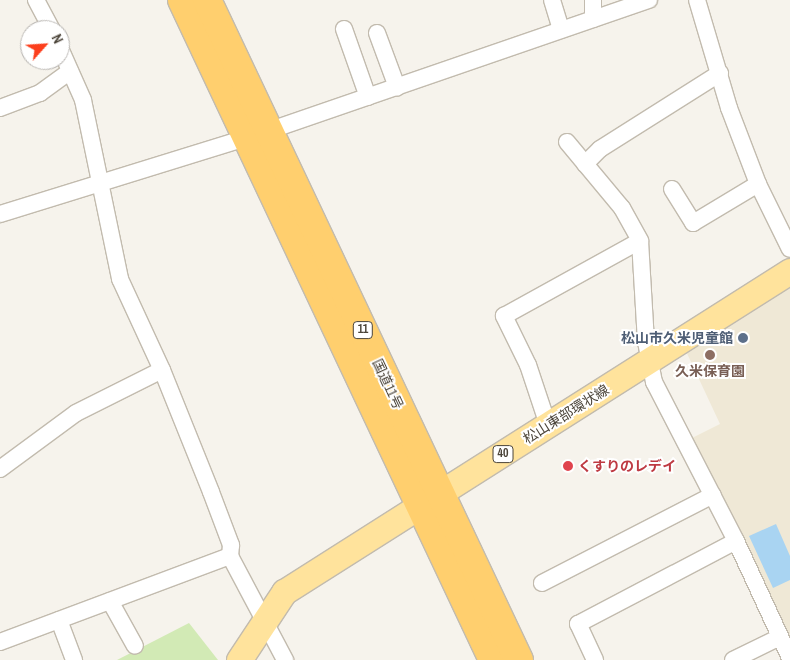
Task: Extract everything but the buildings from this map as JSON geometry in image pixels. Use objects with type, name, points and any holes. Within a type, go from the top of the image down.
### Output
[{"type":"highway","name":"国道11号","points":[[182,0],[258,134]]},
{"type":"highway","name":"国道11号","points":[[207,0],[258,134],[430,501],[493,660]]},
{"type":"highway","name":"国道11号","points":[[430,501],[519,660]]},
{"type":"main road","name":"松山東部環状線","points":[[239,660],[262,621],[284,592],[790,271]]},
{"type":"street","points":[[36,0],[47,20]]},
{"type":"street","points":[[552,0],[561,30]]},
{"type":"street","points":[[593,0],[593,19]]},
{"type":"street","points":[[0,214],[258,134],[650,0]]},
{"type":"street","points":[[697,0],[729,108],[758,184],[790,249]]},
{"type":"street","points":[[344,29],[368,97]]},
{"type":"street","points":[[377,33],[397,87]]},
{"type":"street","points":[[0,108],[40,93],[70,71],[83,100],[120,279],[162,370],[232,545],[230,556],[262,621],[285,660]]},
{"type":"street","points":[[585,164],[600,150],[720,73]]},
{"type":"street","points":[[567,142],[622,208],[640,241],[649,361],[665,408],[736,540],[790,658]]},
{"type":"street","points":[[672,189],[693,223],[758,184]]},
{"type":"street","points":[[548,425],[528,365],[504,316],[640,241]]},
{"type":"street","points":[[0,469],[76,413],[162,370]]},
{"type":"street","points":[[542,583],[713,495]]},
{"type":"street","points":[[595,660],[578,624],[736,540]]},
{"type":"street","points":[[0,642],[230,556]]},
{"type":"street","points":[[110,601],[134,646]]},
{"type":"street","points":[[59,620],[74,660]]},
{"type":"street","points":[[733,660],[780,637]]},
{"type":"shaded area","points":[[790,280],[790,645],[690,439],[720,424],[684,347]]},
{"type":"green space","points":[[189,623],[218,660],[117,660]]},
{"type":"water","points":[[776,524],[790,556],[790,580],[773,588],[749,536]]},
{"type":"place","name":"松山市久米児童館","points":[[743,338]]},
{"type":"place","name":"久米保育園","points":[[710,355]]},
{"type":"place","name":"くすりのレデイ","points":[[568,466]]}]
